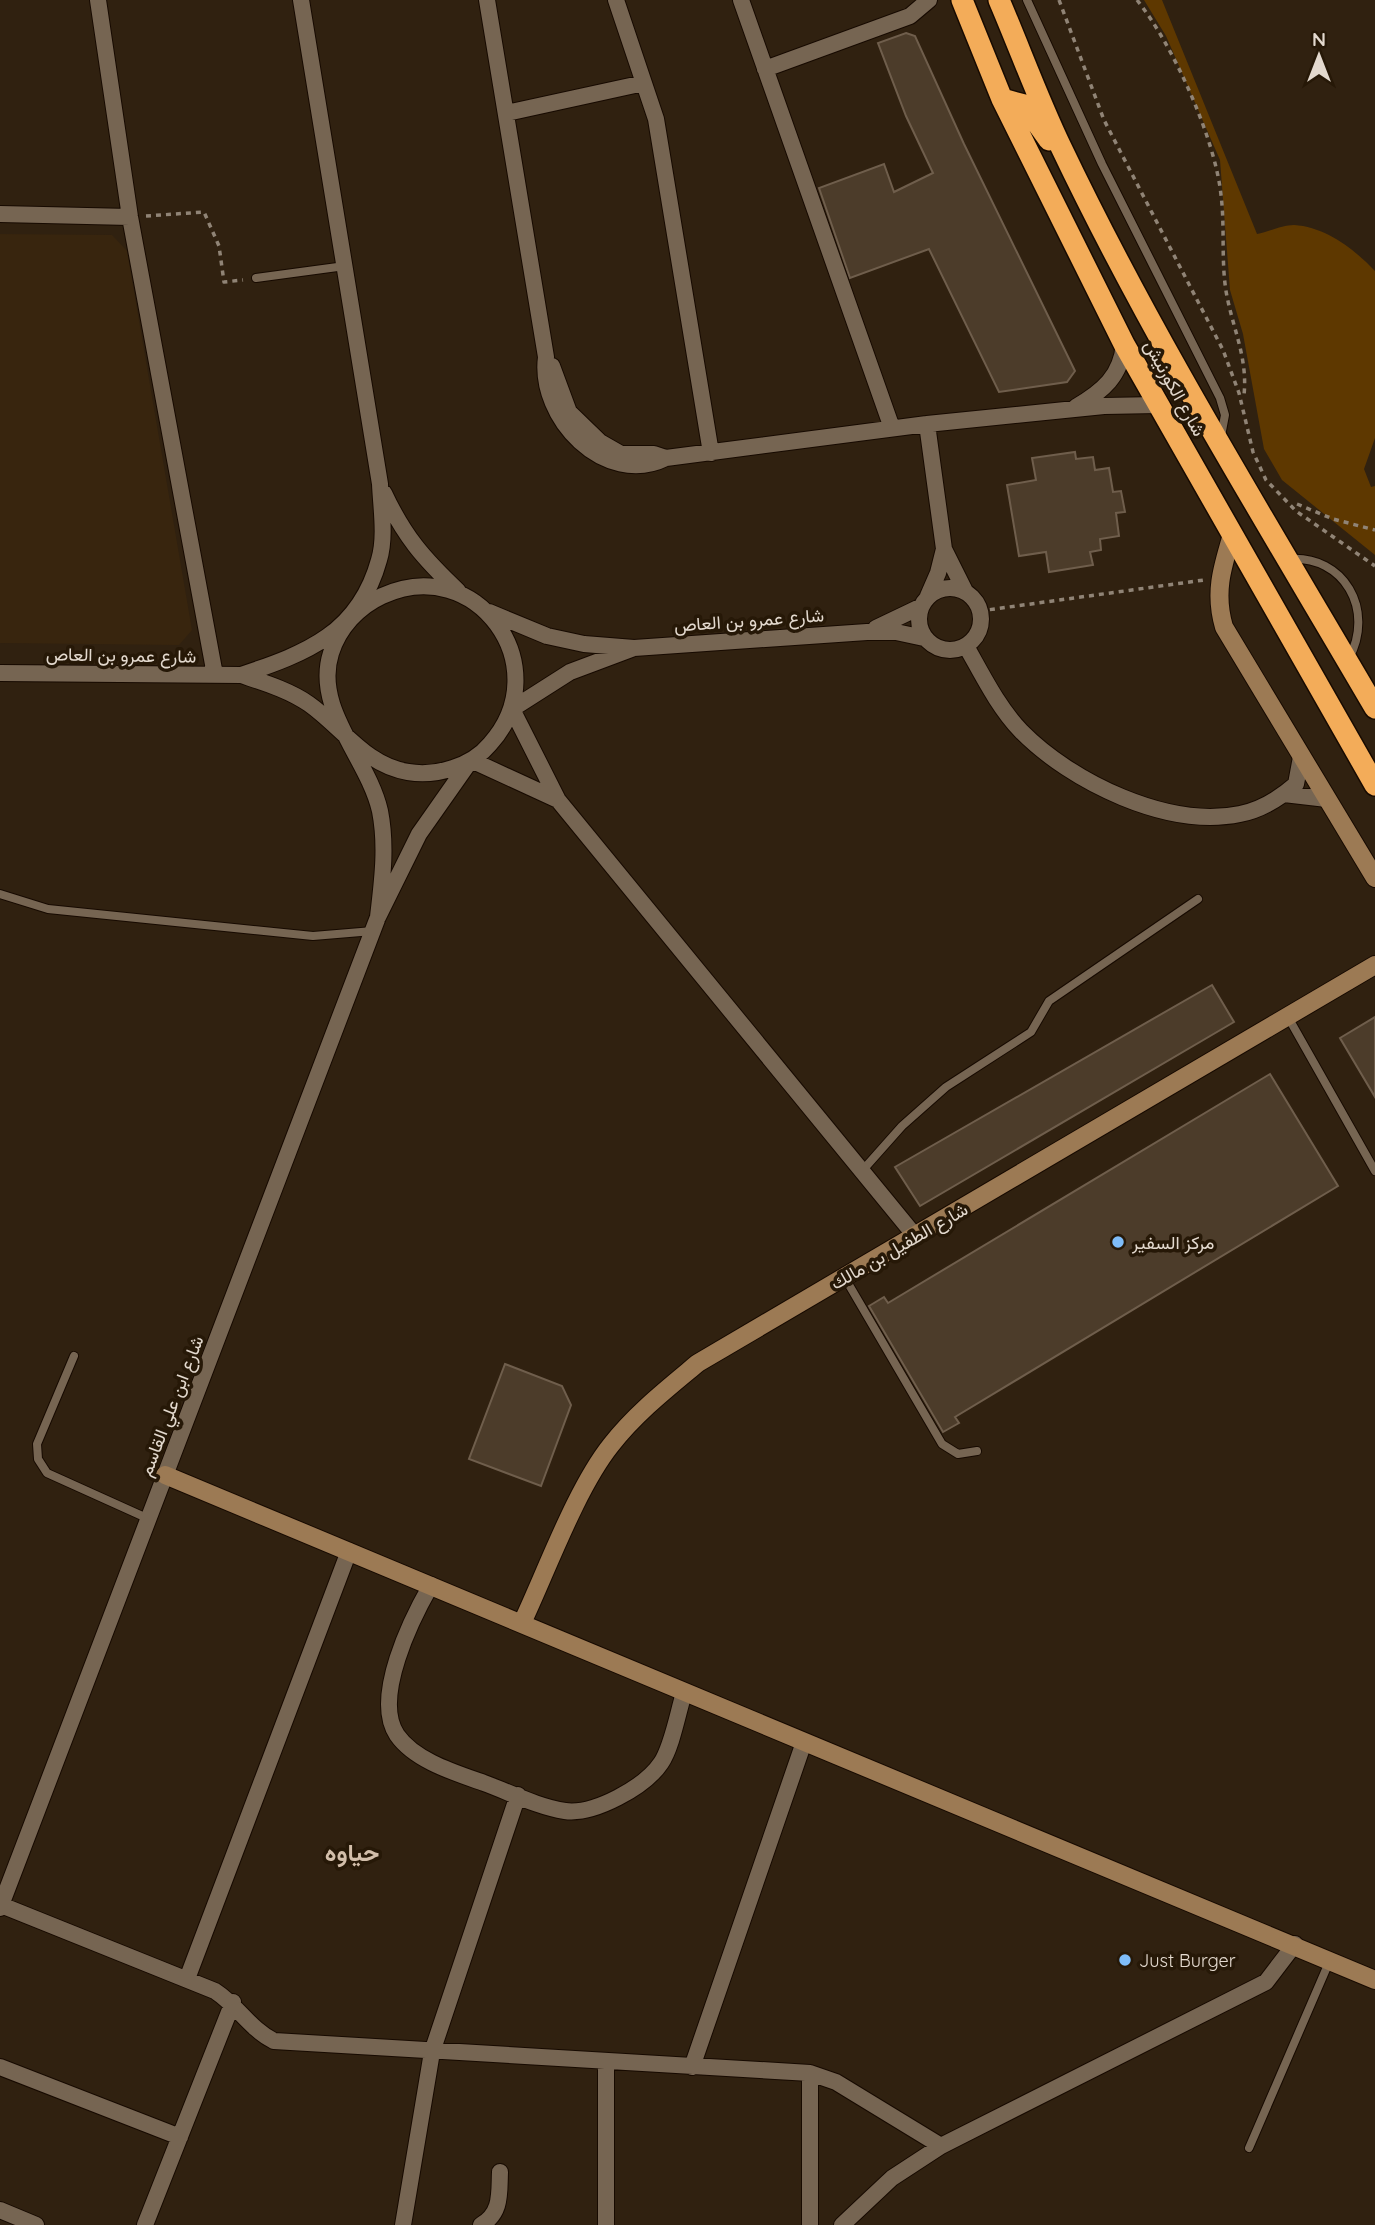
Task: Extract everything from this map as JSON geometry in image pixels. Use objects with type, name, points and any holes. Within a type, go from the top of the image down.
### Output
[{"type":"highway","name":"شارع الكورنيش","points":[[962,0],[1002,99],[1125,344],[1375,785]]},
{"type":"highway","name":"شارع الكورنيش","points":[[999,0],[1060,146],[1116,256],[1287,559],[1375,707]]},
{"type":"highway","points":[[1002,99],[1024,105],[1044,135],[1060,146]]},
{"type":"street","points":[[98,0],[130,217],[215,675]]},
{"type":"street","points":[[301,0],[380,484],[380,559],[331,654],[327,686],[335,718],[353,745],[379,764],[410,773],[441,772],[471,760],[489,747],[503,729],[512,709],[517,683],[514,657],[504,632],[487,612],[460,593],[428,563],[400,528],[380,484]]},
{"type":"street","points":[[487,0],[546,357],[569,412],[600,442],[621,454],[654,454],[666,458],[927,424],[1117,405],[1158,405]]},
{"type":"street","points":[[616,0],[656,119],[711,453]]},
{"type":"street","points":[[741,0],[892,428]]},
{"type":"street","points":[[765,69],[910,16],[929,0]]},
{"type":"street","points":[[507,113],[644,83]]},
{"type":"street","points":[[0,214],[130,217]]},
{"type":"street","points":[[1071,410],[1106,387],[1117,371],[1125,344]]},
{"type":"street","points":[[927,424],[944,549],[965,591],[975,600],[980,611],[979,631],[966,646],[948,651],[931,645],[919,628],[924,601],[938,573],[944,549]]},
{"type":"street","points":[[1232,535],[1217,594],[1223,627],[1375,878]]},
{"type":"street","points":[[345,625],[368,602],[397,589],[429,586],[460,593]]},
{"type":"street","points":[[924,601],[946,588],[965,591]]},
{"type":"street","name":"شارع عمرو بن العاص","points":[[867,632],[924,601]]},
{"type":"street","name":"شارع عمرو بن العاص","points":[[487,612],[547,636],[584,644],[634,648],[867,632],[896,632],[924,638]]},
{"type":"street","name":"شارع عمرو بن العاص","points":[[0,673],[241,675],[287,659],[345,625]]},
{"type":"street","points":[[966,646],[997,701],[1021,731],[1059,765],[1113,793],[1158,808],[1196,816],[1238,815],[1259,808],[1296,784],[1301,757]]},
{"type":"street","name":"شارع عمرو بن العاص","points":[[512,709],[570,672],[634,648]]},
{"type":"street","name":"شارع عمرو بن العاص","points":[[241,675],[292,694],[311,706],[353,745]]},
{"type":"street","points":[[512,709],[558,800],[916,1237]]},
{"type":"street","name":"شارع ابن علي القاسم","points":[[353,745],[380,809],[383,830],[384,856],[376,924]]},
{"type":"street","points":[[471,760],[558,800]]},
{"type":"street","name":"شارع ابن علي القاسم","points":[[1,1907],[376,924],[419,834],[471,760]]},
{"type":"street","points":[[1284,794],[1327,799]]},
{"type":"street","name":"شارع الطفيل بن مالك","points":[[522,1623],[588,1482],[611,1445],[651,1403],[698,1363],[1375,965]]},
{"type":"street","points":[[166,1475],[684,1693],[1295,1944],[1375,1980]]},
{"type":"street","points":[[187,1979],[349,1551]]},
{"type":"street","points":[[432,1585],[407,1633],[391,1685],[390,1713],[397,1735],[418,1754],[450,1770],[566,1811],[604,1803],[638,1788],[662,1762],[684,1693]]},
{"type":"street","points":[[692,2067],[804,1742]]},
{"type":"street","points":[[397,2224],[432,2052],[518,1795]]},
{"type":"street","points":[[1,1907],[187,1979],[233,2002],[256,2031],[274,2041],[810,2073],[836,2082],[941,2146]]},
{"type":"street","points":[[842,2225],[892,2178],[941,2146],[1266,1982],[1295,1944]]},
{"type":"street","points":[[145,2225],[233,2002]]},
{"type":"street","points":[[606,2062],[606,2225]]},
{"type":"street","points":[[0,2067],[180,2137]]},
{"type":"street","points":[[810,2073],[810,2225]]},
{"type":"street","points":[[481,2225],[492,2219],[497,2209],[500,2172]]},
{"type":"street","points":[[0,2210],[36,2225]]},
{"type":"lane","points":[[1027,0],[1102,164],[1220,398],[1225,415],[1220,442]]},
{"type":"lane","points":[[256,278],[345,266]]},
{"type":"lane","points":[[1287,559],[1300,558],[1325,564],[1345,579],[1353,589],[1358,601],[1361,626],[1359,638],[1347,660]]},
{"type":"lane","points":[[0,894],[48,909],[313,936],[376,924]]},
{"type":"lane","points":[[862,1171],[902,1126],[939,1093],[1031,1032],[1049,1001],[1198,900]]},
{"type":"lane","points":[[1288,1017],[1375,1171]]},
{"type":"lane","points":[[845,1278],[942,1444],[958,1454],[977,1451]]},
{"type":"lane","points":[[74,1356],[37,1444],[38,1460],[54,1478],[149,1519]]},
{"type":"lane","points":[[1249,2148],[1330,1960]]},
{"type":"path","points":[[1059,0],[1104,120],[1223,350],[1239,393],[1253,452],[1266,480],[1296,511],[1375,566]]},
{"type":"path","points":[[1137,0],[1177,68],[1199,114],[1215,160],[1222,197],[1224,280],[1244,356],[1244,395]]},
{"type":"path","points":[[130,217],[204,212],[219,246],[224,282],[256,278]]},
{"type":"path","points":[[1297,504],[1333,519],[1375,530]]},
{"type":"path","points":[[980,611],[1219,578]]},
{"type":"shaded area","points":[[1144,0],[1162,0],[1257,234],[1289,225],[1317,230],[1349,247],[1375,271],[1375,438],[1364,469],[1371,487],[1375,486],[1375,555],[1282,480],[1264,449],[1243,334],[1230,290],[1220,160],[1166,36]]},
{"type":"shaded area","points":[[0,234],[112,235],[127,251],[192,630],[179,645],[0,643]]},
{"type":"building","points":[[906,33],[915,36],[964,144],[1075,371],[1067,382],[999,392],[929,249],[850,278],[819,188],[884,164],[894,192],[933,173],[906,116],[878,43]]},
{"type":"building","points":[[1075,452],[1076,459],[1093,457],[1095,470],[1109,468],[1113,492],[1121,491],[1125,512],[1116,513],[1119,536],[1100,539],[1101,550],[1090,552],[1093,565],[1049,572],[1046,552],[1019,556],[1007,485],[1036,480],[1032,458]]},
{"type":"building","points":[[1212,985],[1234,1022],[920,1206],[895,1167]]},
{"type":"building","points":[[1375,1017],[1375,1097],[1340,1038]]},
{"type":"building","name":"مركز السفير","points":[[1270,1074],[1338,1186],[955,1417],[959,1423],[943,1432],[869,1306],[884,1297],[888,1303]]},
{"type":"building","points":[[505,1364],[562,1386],[571,1405],[541,1486],[469,1459]]},
{"type":"place","name":"مركز السفير","points":[[1118,1242]]},
{"type":"place","name":"Just Burger","points":[[1125,1960]]},
{"type":"district","name":"حياوه","points":[[352,1852]]}]
